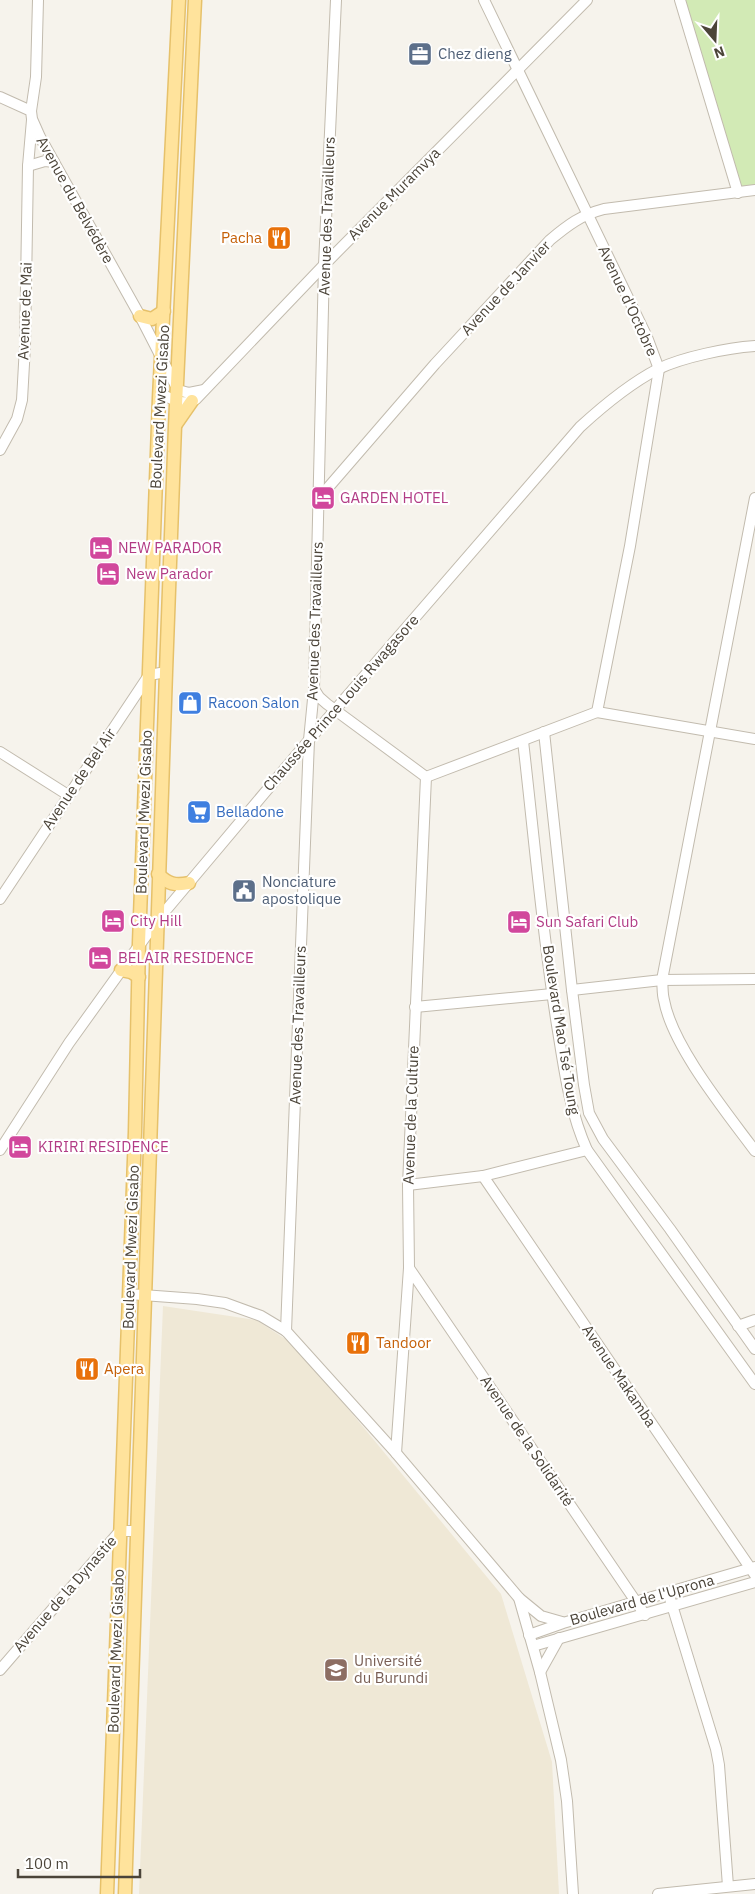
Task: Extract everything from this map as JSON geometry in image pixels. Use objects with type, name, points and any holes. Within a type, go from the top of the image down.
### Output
[{"type":"main road","name":"Boulevard Mwezi Gisabo","points":[[107,1894],[136,1132],[140,943],[159,393],[178,0]]},
{"type":"main road","name":"Boulevard Mwezi Gisabo","points":[[125,1894],[136,1531],[146,1295],[156,922],[175,426],[195,0]]},
{"type":"main road","points":[[173,124],[189,124]]},
{"type":"main road","points":[[140,316],[152,319],[164,311]]},
{"type":"main road","points":[[175,426],[192,401]]},
{"type":"main road","points":[[158,874],[170,883],[180,885],[189,883]]},
{"type":"main road","points":[[121,970],[131,972],[139,977]]},
{"type":"main road","points":[[136,1132],[151,1132]]},
{"type":"main road","points":[[112,1757],[129,1759]]},
{"type":"street","name":"Avenue de Mai","points":[[0,450],[17,420],[22,400],[25,346],[28,166],[31,115],[36,77],[38,0]]},
{"type":"street","name":"Avenue des Travailleurs","points":[[286,1331],[309,740],[314,689],[324,265],[336,0]]},
{"type":"street","name":"Avenue d'Octobre","points":[[484,0],[647,337],[659,369],[630,546],[597,712]]},
{"type":"street","name":"Avenue Muramvya","points":[[192,401],[587,0]]},
{"type":"street","points":[[680,0],[738,193]]},
{"type":"street","points":[[0,97],[31,115]]},
{"type":"street","name":"Avenue du Belvédère","points":[[31,115],[54,162],[140,316],[161,359]]},
{"type":"street","points":[[28,166],[45,161],[54,162]]},
{"type":"street","name":"Avenue de Janvier","points":[[320,497],[435,364],[550,240],[572,223],[587,214],[604,209],[755,190]]},
{"type":"street","name":"Chaussée Prince Louis Rwagasore","points":[[0,1150],[69,1043],[156,922],[309,740],[580,427],[606,404],[659,369],[699,356],[755,346]]},
{"type":"street","points":[[161,359],[177,395],[183,402],[192,401]]},
{"type":"street","points":[[159,393],[177,395],[204,390]]},
{"type":"street","points":[[755,498],[662,980],[664,1000],[669,1017],[682,1044],[719,1102],[755,1152]]},
{"type":"street","points":[[149,675],[166,672]]},
{"type":"street","name":"Avenue de Bel Air","points":[[0,899],[149,675]]},
{"type":"street","points":[[314,689],[323,700],[426,777],[597,712],[755,739]]},
{"type":"street","name":"Boulevard Mao Tsé Toung","points":[[544,732],[572,990],[584,1085],[590,1113],[603,1139],[670,1228],[755,1350]]},
{"type":"street","name":"Boulevard Mao Tsé Toung","points":[[523,741],[552,994],[570,1100],[579,1133],[587,1150],[755,1384]]},
{"type":"street","points":[[0,752],[68,795]]},
{"type":"street","name":"Avenue de la Culture","points":[[396,1453],[409,1268],[408,1185],[426,777]]},
{"type":"street","points":[[572,990],[662,980],[755,979]]},
{"type":"street","points":[[415,1007],[552,994]]},
{"type":"street","points":[[408,1185],[483,1176],[587,1150]]},
{"type":"street","name":"Avenue Makamba","points":[[483,1176],[754,1570]]},
{"type":"street","name":"Avenue de la Solidarité","points":[[409,1268],[645,1615]]},
{"type":"street","points":[[129,1294],[225,1303],[261,1316],[286,1331],[396,1453],[519,1598],[541,1616],[564,1623]]},
{"type":"street","points":[[738,1326],[755,1320]]},
{"type":"street","name":"Avenue de la Dynastie","points":[[0,1670],[120,1531],[136,1531]]},
{"type":"street","name":"Boulevard de l'Uprona","points":[[529,1635],[668,1592],[754,1570]]},
{"type":"street","name":"Boulevard de l'Uprona","points":[[532,1646],[755,1582]]},
{"type":"street","points":[[668,1592],[716,1749],[719,1765],[728,1886]]},
{"type":"street","points":[[519,1598],[540,1672],[563,1770],[573,1894]]},
{"type":"street","points":[[540,1672],[559,1638]]},
{"type":"street","points":[[658,1894],[755,1884]]},
{"type":"shaded area","name":"Université du Burundi","points":[[163,1306],[256,1320],[287,1340],[312,1365],[501,1594],[552,1762],[559,1894],[139,1894]]},
{"type":"green space","points":[[683,0],[755,0],[755,186],[739,189]]},
{"type":"place","name":"Chez dieng","points":[[420,54]]},
{"type":"place","name":"Pacha","points":[[279,238]]},
{"type":"place","name":"GARDEN HOTEL","points":[[323,498]]},
{"type":"place","name":"NEW PARADOR","points":[[101,548]]},
{"type":"place","name":"New Parador","points":[[108,574]]},
{"type":"place","name":"Racoon Salon","points":[[190,703]]},
{"type":"place","name":"Belladone","points":[[199,812]]},
{"type":"place","name":"Nonciature apostolique","points":[[244,891]]},
{"type":"place","name":"City Hill","points":[[113,921]]},
{"type":"place","name":"Sun Safari Club","points":[[519,922]]},
{"type":"place","name":"BELAIR RESIDENCE","points":[[100,958]]},
{"type":"place","name":"KIRIRI RESIDENCE","points":[[20,1147]]},
{"type":"place","name":"Tandoor","points":[[358,1343]]},
{"type":"place","name":"Apera","points":[[87,1369]]},
{"type":"place","name":"Université du Burundi","points":[[336,1670]]}]
